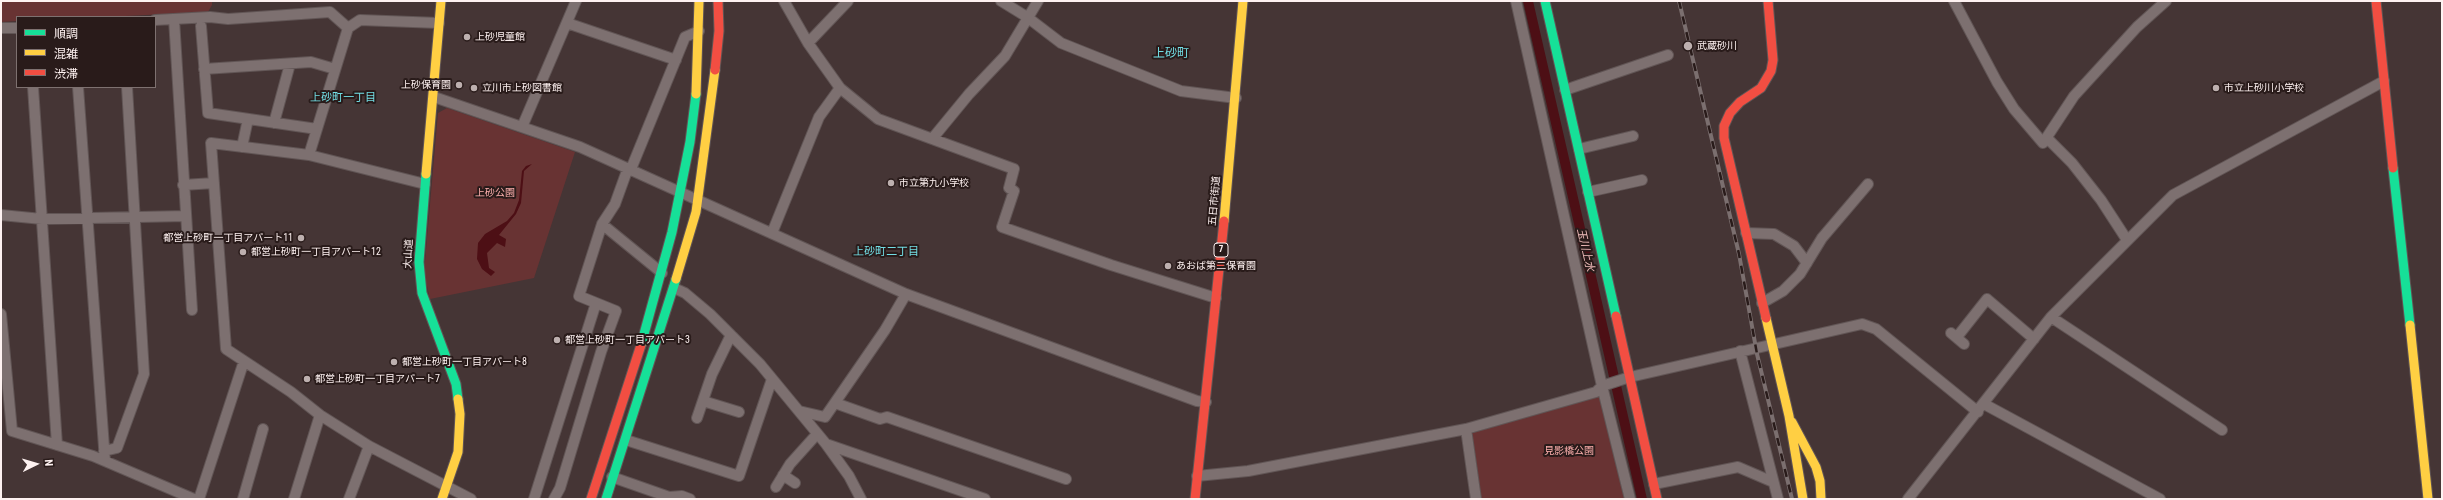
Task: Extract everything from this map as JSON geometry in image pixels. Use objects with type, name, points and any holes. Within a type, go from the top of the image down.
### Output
[{"type":"street","name":"大山道","points":[[441,1],[434,97],[425,184],[419,278],[428,312],[456,384],[460,414],[458,452],[442,499]]},
{"type":"street","points":[[522,127],[576,1]]},
{"type":"street","points":[[591,499],[641,347],[662,273],[680,193],[697,86],[699,1]]},
{"type":"street","points":[[606,499],[674,288],[698,199],[706,148],[719,31],[718,1]]},
{"type":"street","points":[[784,1],[808,43],[840,88],[878,119],[1014,169],[1009,188],[1014,191],[1002,227],[1111,265],[1216,298]]},
{"type":"street","points":[[808,43],[848,1]]},
{"type":"street","points":[[1001,1],[1027,17],[1061,43],[1180,92],[1236,98]]},
{"type":"street","points":[[932,139],[969,94],[1005,56],[1027,17],[1038,1]]},
{"type":"street","name":"五日市街道","points":[[1195,499],[1236,98],[1243,1]]},
{"type":"street","points":[[1516,1],[1606,385],[1630,499]]},
{"type":"street","points":[[1545,1],[1579,149],[1628,379],[1657,499]]},
{"type":"street","points":[[1768,1],[1773,60],[1770,75],[1761,88],[1733,109],[1727,119],[1724,132],[1789,416],[1803,499]]},
{"type":"street","points":[[1954,1],[1997,82],[2014,109],[2043,143],[2074,96],[2137,27],[2166,1]]},
{"type":"street","points":[[2376,1],[2428,499]]},
{"type":"street","points":[[156,20],[210,17],[222,19],[330,12],[348,28]]},
{"type":"street","points":[[174,19],[192,310]]},
{"type":"street","points":[[309,155],[348,28],[360,20],[439,23]]},
{"type":"street","points":[[567,23],[676,60]]},
{"type":"street","points":[[201,26],[208,113],[317,129]]},
{"type":"street","points":[[1,28],[16,28]]},
{"type":"street","points":[[554,499],[560,488],[601,352],[616,312],[579,296],[602,224],[615,204],[685,37],[699,31]]},
{"type":"street","points":[[1565,90],[1668,55]]},
{"type":"street","points":[[204,69],[311,62],[335,69]]},
{"type":"street","points":[[274,123],[290,64]]},
{"type":"street","points":[[1908,499],[1943,452],[1981,408],[2051,317],[2173,194],[2384,81]]},
{"type":"street","points":[[33,88],[58,445]]},
{"type":"street","points":[[78,88],[105,456]]},
{"type":"street","points":[[105,456],[117,448],[144,374],[128,88]]},
{"type":"street","points":[[772,233],[819,116],[840,88]]},
{"type":"street","points":[[434,97],[580,147],[630,168],[680,193],[698,199],[837,264],[906,294],[1197,401],[1206,402]]},
{"type":"street","points":[[242,147],[248,119]]},
{"type":"street","points":[[1579,149],[1633,136]]},
{"type":"street","points":[[2047,138],[2072,163],[2101,200],[2127,240]]},
{"type":"street","points":[[425,184],[309,155],[211,143],[226,349],[292,392],[320,415],[369,446],[471,499]]},
{"type":"street","points":[[1588,192],[1642,180]]},
{"type":"street","points":[[184,185],[214,183]]},
{"type":"street","points":[[1762,303],[1783,291],[1800,274],[1822,238],[1868,184]]},
{"type":"street","points":[[1,215],[42,219],[186,216]]},
{"type":"street","points":[[602,224],[662,273]]},
{"type":"street","points":[[1746,233],[1774,234],[1794,246],[1807,263]]},
{"type":"street","points":[[674,288],[695,302],[731,335],[772,380],[826,444],[849,476],[861,499]]},
{"type":"street","points":[[799,411],[825,417],[906,294]]},
{"type":"street","points":[[1957,338],[1987,299],[2034,339]]},
{"type":"street","points":[[534,499],[596,303]]},
{"type":"street","points":[[1,314],[12,432],[105,456],[194,499]]},
{"type":"street","points":[[2051,317],[2222,430]]},
{"type":"street","points":[[1197,476],[1248,471],[1466,429],[1596,392],[1606,385],[1628,379],[1854,325],[1869,325],[1981,408],[2160,499]]},
{"type":"street","points":[[697,418],[712,374],[731,335]]},
{"type":"street","points":[[1740,352],[1778,499]]},
{"type":"street","points":[[199,499],[244,361]]},
{"type":"street","points":[[626,440],[739,476],[772,380]]},
{"type":"street","points":[[703,400],[739,412]]},
{"type":"street","points":[[835,403],[880,419],[887,417],[1066,479]]},
{"type":"street","points":[[294,499],[320,415]]},
{"type":"street","points":[[1789,416],[1816,467],[1820,481],[1821,499]]},
{"type":"street","points":[[243,499],[263,429]]},
{"type":"street","points":[[1466,429],[1476,499]]},
{"type":"street","points":[[776,487],[790,464],[817,434]]},
{"type":"street","points":[[826,444],[984,499]]},
{"type":"street","points":[[350,499],[369,446]]},
{"type":"street","points":[[1654,484],[1738,467],[1773,482]]},
{"type":"street","points":[[783,475],[795,482]]},
{"type":"street","points":[[612,477],[669,497],[682,496],[690,499]]},
{"type":"green space","points":[[1,1],[212,1],[212,5],[208,12],[126,16],[16,16],[16,21],[1,22]]},
{"type":"green space","name":"上砂公園","points":[[447,108],[575,152],[534,278],[430,299],[424,273],[438,113]]},
{"type":"green space","name":"見影橋公園","points":[[1606,389],[1629,499],[1478,499],[1468,432]]},
{"type":"water","name":"玉川上水","points":[[1523,1],[1533,1],[1647,499],[1637,499]]},
{"type":"water","points":[[532,164],[524,171],[521,203],[516,214],[499,235],[506,239],[505,247],[497,243],[487,253],[489,268],[495,272],[491,276],[482,269],[477,259],[478,243],[485,234],[507,221],[514,213],[519,200],[522,171],[526,166]]},
{"type":"railway","points":[[1679,1],[1739,254],[1757,354],[1792,499]]},
{"type":"traffic: fast","points":[[1545,1],[1616,316]]},
{"type":"traffic: fast","points":[[641,345],[672,232],[690,142],[696,94]]},
{"type":"traffic: fast","points":[[2393,168],[2410,325]]},
{"type":"traffic: fast","points":[[426,174],[419,262],[422,293],[456,384],[458,399]]},
{"type":"traffic: fast","points":[[606,499],[676,279]]},
{"type":"traffic: slow","points":[[426,174],[441,1]]},
{"type":"traffic: slow","points":[[696,94],[699,1]]},
{"type":"traffic: slow","points":[[1224,221],[1243,1]]},
{"type":"traffic: slow","points":[[676,279],[696,212],[715,70]]},
{"type":"traffic: slow","points":[[1766,318],[1789,416],[1803,499]]},
{"type":"traffic: slow","points":[[2410,325],[2428,499]]},
{"type":"traffic: slow","points":[[442,499],[458,452],[460,414],[458,399]]},
{"type":"traffic: slow","points":[[1792,422],[1816,467],[1820,481],[1821,499]]},
{"type":"traffic: jam","points":[[715,70],[719,31],[718,1]]},
{"type":"traffic: jam","points":[[1766,318],[1724,138],[1724,126],[1730,113],[1740,102],[1761,88],[1771,71],[1773,60],[1768,1]]},
{"type":"traffic: jam","points":[[2376,1],[2393,168]]},
{"type":"traffic: jam","points":[[1195,499],[1224,221]]},
{"type":"traffic: jam","points":[[1616,316],[1657,499]]},
{"type":"traffic: jam","points":[[591,499],[641,345]]},
{"type":"place","name":"上砂児童館","points":[[467,37]]},
{"type":"place","name":"武蔵砂川","points":[[1688,46]]},
{"type":"place","name":"上砂保育園","points":[[459,85]]},
{"type":"place","name":"立川市上砂図書館","points":[[474,88]]},
{"type":"place","name":"市立上砂川小学校","points":[[2216,88]]},
{"type":"place","name":"市立第九小学校","points":[[891,183]]},
{"type":"place","name":"都営上砂町一丁目アパート11","points":[[301,238]]},
{"type":"place","name":"都営上砂町一丁目アパート12","points":[[243,252]]},
{"type":"place","name":"あおば第二保育園","points":[[1168,266]]},
{"type":"place","name":"都営上砂町一丁目アパート3","points":[[557,340]]},
{"type":"place","name":"都営上砂町一丁目アパート8","points":[[394,362]]},
{"type":"place","name":"都営上砂町一丁目アパート7","points":[[307,379]]},
{"type":"district","name":"上砂町","points":[[1171,54]]},
{"type":"district","name":"上砂町一丁目","points":[[343,98]]},
{"type":"district","name":"上砂町二丁目","points":[[886,252]]}]
